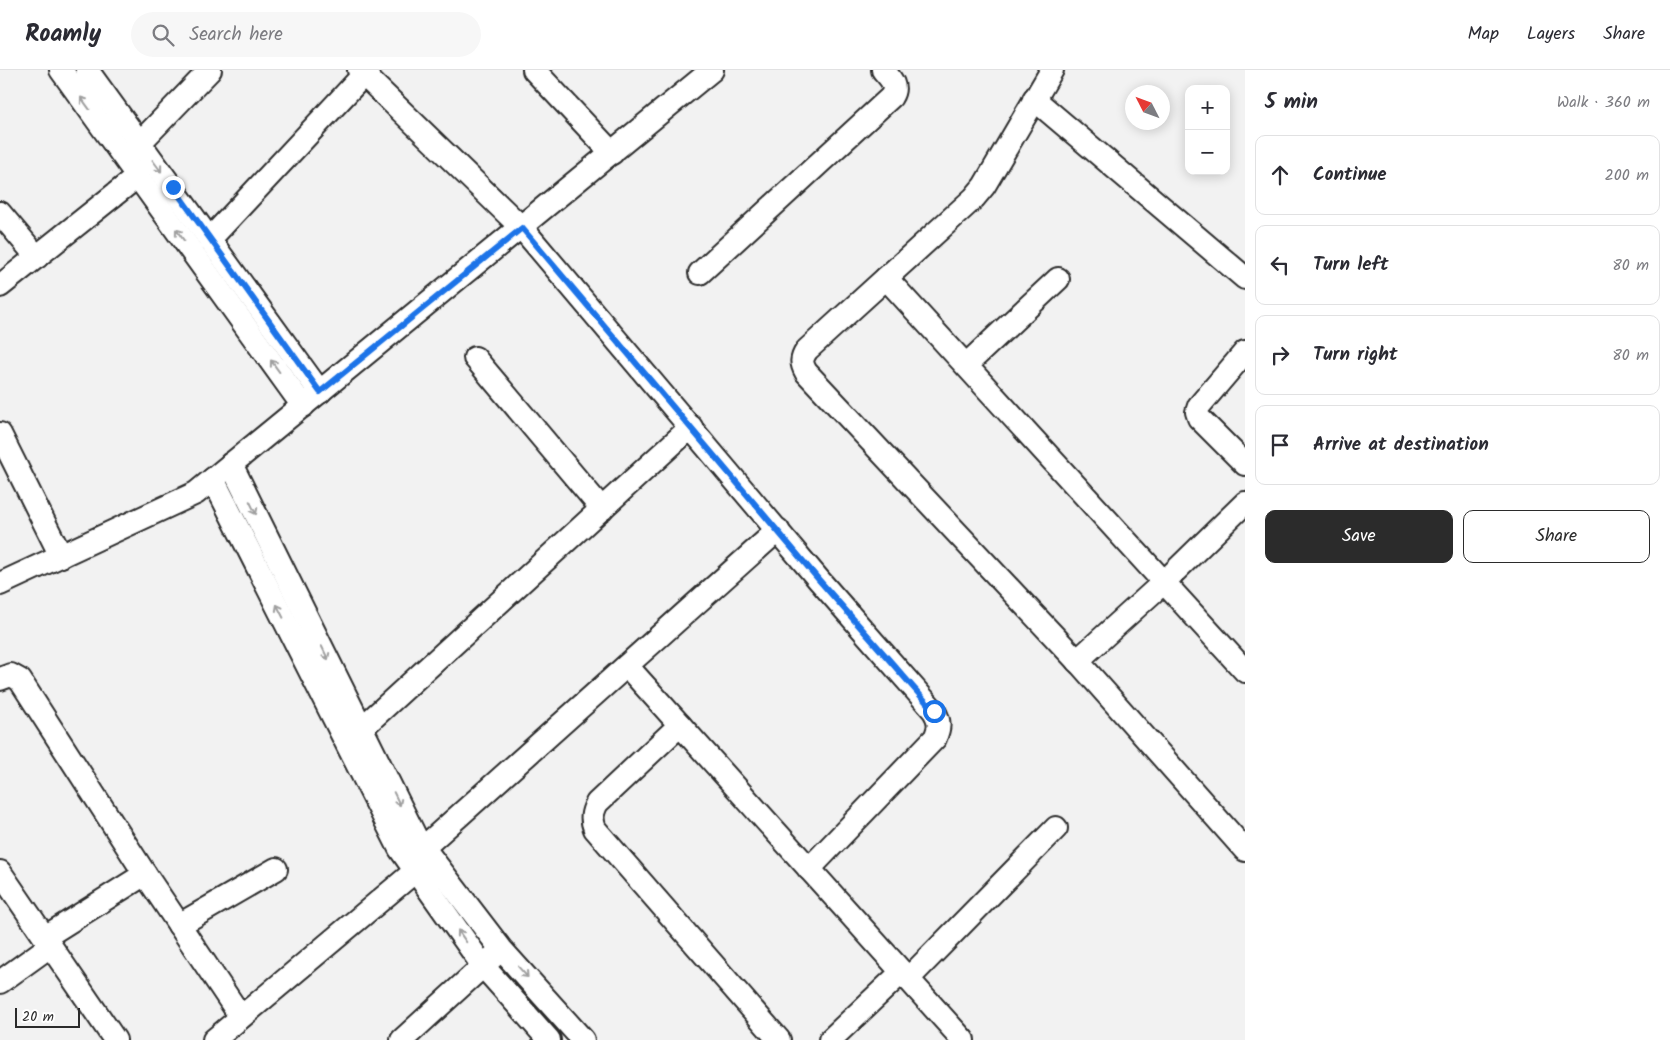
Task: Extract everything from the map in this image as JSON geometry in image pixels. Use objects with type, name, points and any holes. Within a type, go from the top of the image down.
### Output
[{"type":"street","points":[[61,70],[134,160],[312,399]]},
{"type":"street","points":[[87,70],[134,160],[210,239],[312,399]]},
{"type":"street","points":[[0,286],[37,257],[134,160],[210,70]]},
{"type":"street","points":[[534,70],[612,153]]},
{"type":"street","points":[[700,273],[891,97],[895,92],[895,86],[883,70]]},
{"type":"street","points":[[210,239],[364,71],[522,228],[939,719],[940,728],[935,738],[809,869]]},
{"type":"street","points":[[0,584],[196,493],[522,228],[711,71]]},
{"type":"street","points":[[1245,278],[1041,80],[979,192],[806,350],[802,357],[802,364],[806,372],[1077,661],[1245,850]]},
{"type":"street","points":[[0,213],[37,257]]},
{"type":"street","points":[[886,278],[1245,671]]},
{"type":"street","points":[[966,365],[1058,279]]},
{"type":"street","points":[[1245,352],[1203,401],[1197,412],[1199,418],[1245,464]]},
{"type":"street","points":[[475,358],[602,509]]},
{"type":"street","points":[[354,736],[691,427]]},
{"type":"street","points":[[0,434],[61,556]]},
{"type":"street","points":[[231,464],[354,736]]},
{"type":"street","points":[[213,479],[354,736],[416,838],[423,859],[483,966],[549,1040]]},
{"type":"street","points":[[1077,661],[1164,582],[1245,503]]},
{"type":"street","points":[[214,1040],[423,859],[627,666],[778,530]]},
{"type":"street","points":[[627,666],[963,1040]]},
{"type":"street","points":[[0,678],[11,675],[20,680],[145,874],[241,1017]]},
{"type":"street","points":[[680,725],[597,803],[592,812],[592,822],[595,829],[779,1040]]},
{"type":"street","points":[[830,1040],[905,975],[1056,828]]},
{"type":"street","points":[[423,859],[583,1040]]},
{"type":"street","points":[[179,925],[276,869]]},
{"type":"street","points":[[0,872],[115,1040]]},
{"type":"street","points":[[0,982],[47,941],[145,874]]},
{"type":"street","points":[[402,1040],[502,949]]},
{"type":"route","points":[[173,187],[320,392],[522,228],[819,580],[934,711]]}]
